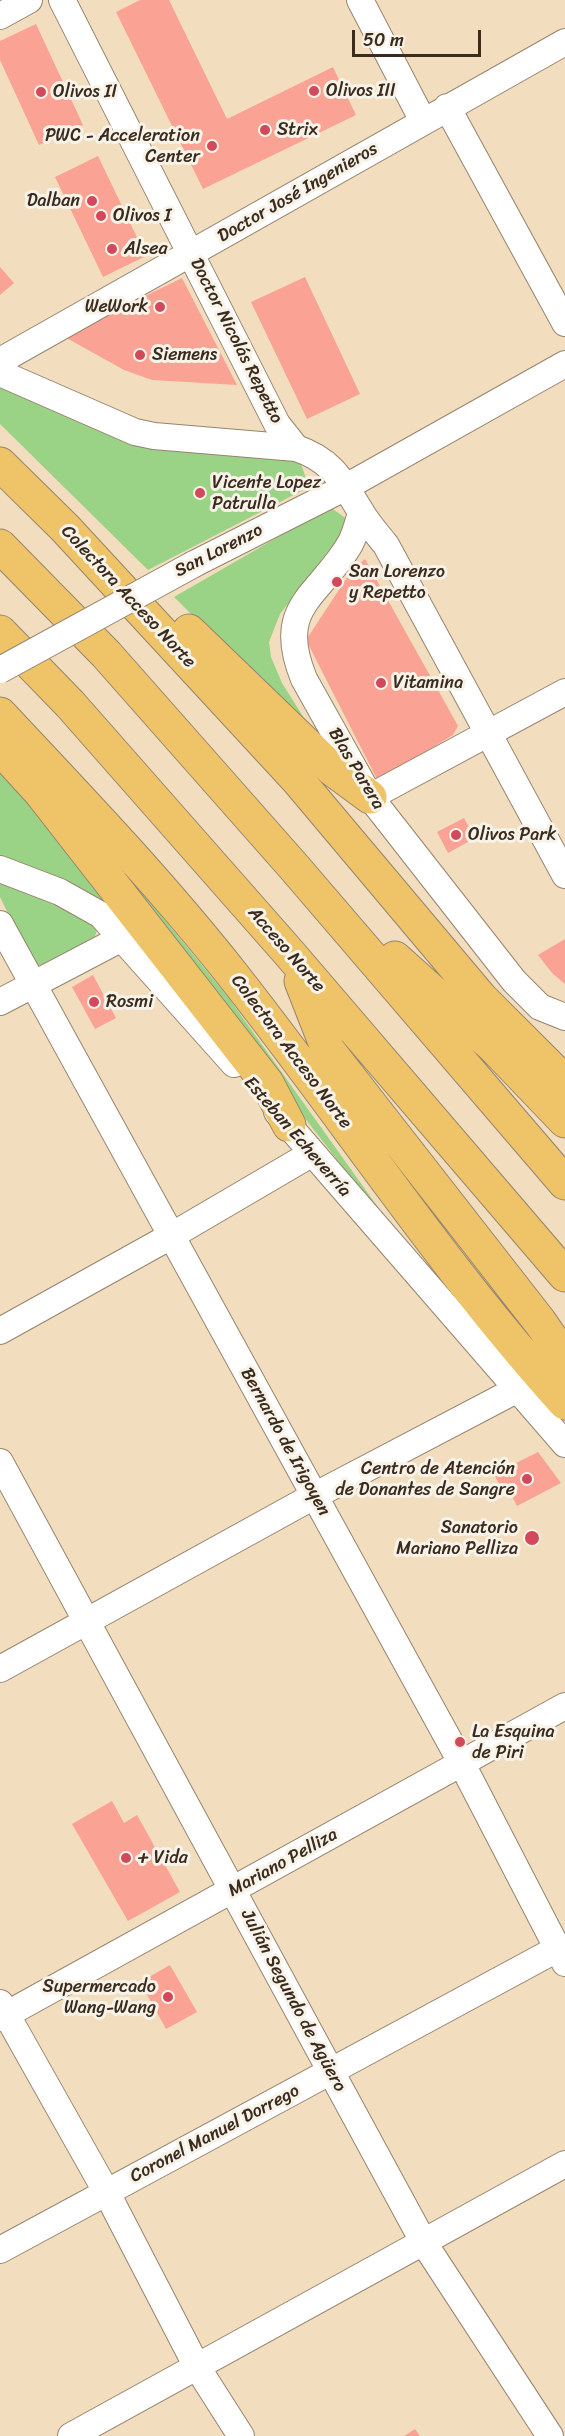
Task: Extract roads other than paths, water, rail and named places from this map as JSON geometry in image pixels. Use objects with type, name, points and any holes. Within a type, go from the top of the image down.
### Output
[{"type":"highway","name":"Colectora Acceso Norte","points":[[0,464],[65,528],[296,778],[481,998],[565,1082]]},
{"type":"highway","points":[[23,486],[82,526],[324,761],[370,797]]},
{"type":"highway","points":[[0,546],[106,654],[294,867],[565,1183]]},
{"type":"highway","name":"Acceso Norte","points":[[0,632],[70,704],[290,954],[565,1275]]},
{"type":"highway","name":"Colectora Acceso Norte","points":[[0,714],[177,906],[233,975],[502,1331],[565,1403]]},
{"type":"highway","points":[[0,748],[41,793],[267,1083],[289,1125]]},
{"type":"highway","points":[[294,867],[494,1047],[565,1121]]},
{"type":"highway","points":[[290,954],[328,1050],[540,1322],[560,1351],[538,1374]]},
{"type":"street","points":[[0,16],[29,0]]},
{"type":"street","name":"Doctor Nicolás Repetto","points":[[62,0],[277,424],[296,448],[324,462],[346,487],[361,513],[386,545],[565,875]]},
{"type":"street","points":[[360,0],[423,121]]},
{"type":"street","name":"Doctor José Ingenieros","points":[[0,361],[565,42]]},
{"type":"street","points":[[447,107],[565,323]]},
{"type":"street","name":"San Lorenzo","points":[[0,670],[194,564],[346,487],[565,364]]},
{"type":"street","points":[[0,373],[135,432],[154,436],[296,448]]},
{"type":"street","name":"Blas Parera","points":[[361,513],[351,543],[294,624],[292,641],[296,660],[304,679],[370,797],[514,981],[540,1007],[565,1017]]},
{"type":"street","points":[[370,797],[565,692]]},
{"type":"street","name":"Esteban Echeverría","points":[[0,869],[60,892],[84,903],[101,915],[289,1125],[311,1154],[538,1374],[565,1444]]},
{"type":"street","name":"Bernardo de Irigoyen","points":[[0,924],[461,1762],[561,1956]]},
{"type":"street","points":[[0,1002],[122,938]]},
{"type":"street","points":[[0,1330],[171,1236],[311,1154]]},
{"type":"street","points":[[0,1669],[538,1374]]},
{"type":"street","name":"Julián Segundo de Agüero","points":[[0,1462],[424,2243],[550,2436]]},
{"type":"street","name":"Mariano Pelliza","points":[[2,2012],[234,1890],[565,1706]]},
{"type":"street","name":"Coronel Manuel Dorrego","points":[[0,2250],[331,2071],[561,1956]]},
{"type":"street","points":[[2,2012],[106,2193],[197,2367],[241,2436]]},
{"type":"street","points":[[71,2436],[565,2164]]},
{"type":"place","name":"Olivos III","points":[[314,91]]},
{"type":"place","name":"Olivos II","points":[[41,92]]},
{"type":"place","name":"Strix","points":[[265,130]]},
{"type":"place","name":"PWC - Acceleration Center","points":[[212,146]]},
{"type":"place","name":"Dalban","points":[[92,201]]},
{"type":"place","name":"Olivos I","points":[[101,216]]},
{"type":"place","name":"Alsea","points":[[112,249]]},
{"type":"place","name":"WeWork","points":[[160,307]]},
{"type":"place","name":"Siemens","points":[[140,355]]},
{"type":"place","name":"Vicente Lopez Patrulla","points":[[200,493]]},
{"type":"place","name":"San Lorenzo y Repetto","points":[[337,582]]},
{"type":"place","name":"Vitamina","points":[[381,683]]},
{"type":"place","name":"Olivos Park","points":[[456,835]]},
{"type":"place","name":"Rosmi","points":[[94,1002]]},
{"type":"place","name":"Centro de Atención de Donantes de Sangre","points":[[527,1479]]},
{"type":"place","name":"Sanatorio Mariano Pelliza","points":[[532,1538]]},
{"type":"place","name":"La Esquina de Piri","points":[[460,1742]]},
{"type":"place","name":"+ Vida","points":[[126,1858]]},
{"type":"place","name":"Supermercado Wang-Wang","points":[[168,1997]]}]
